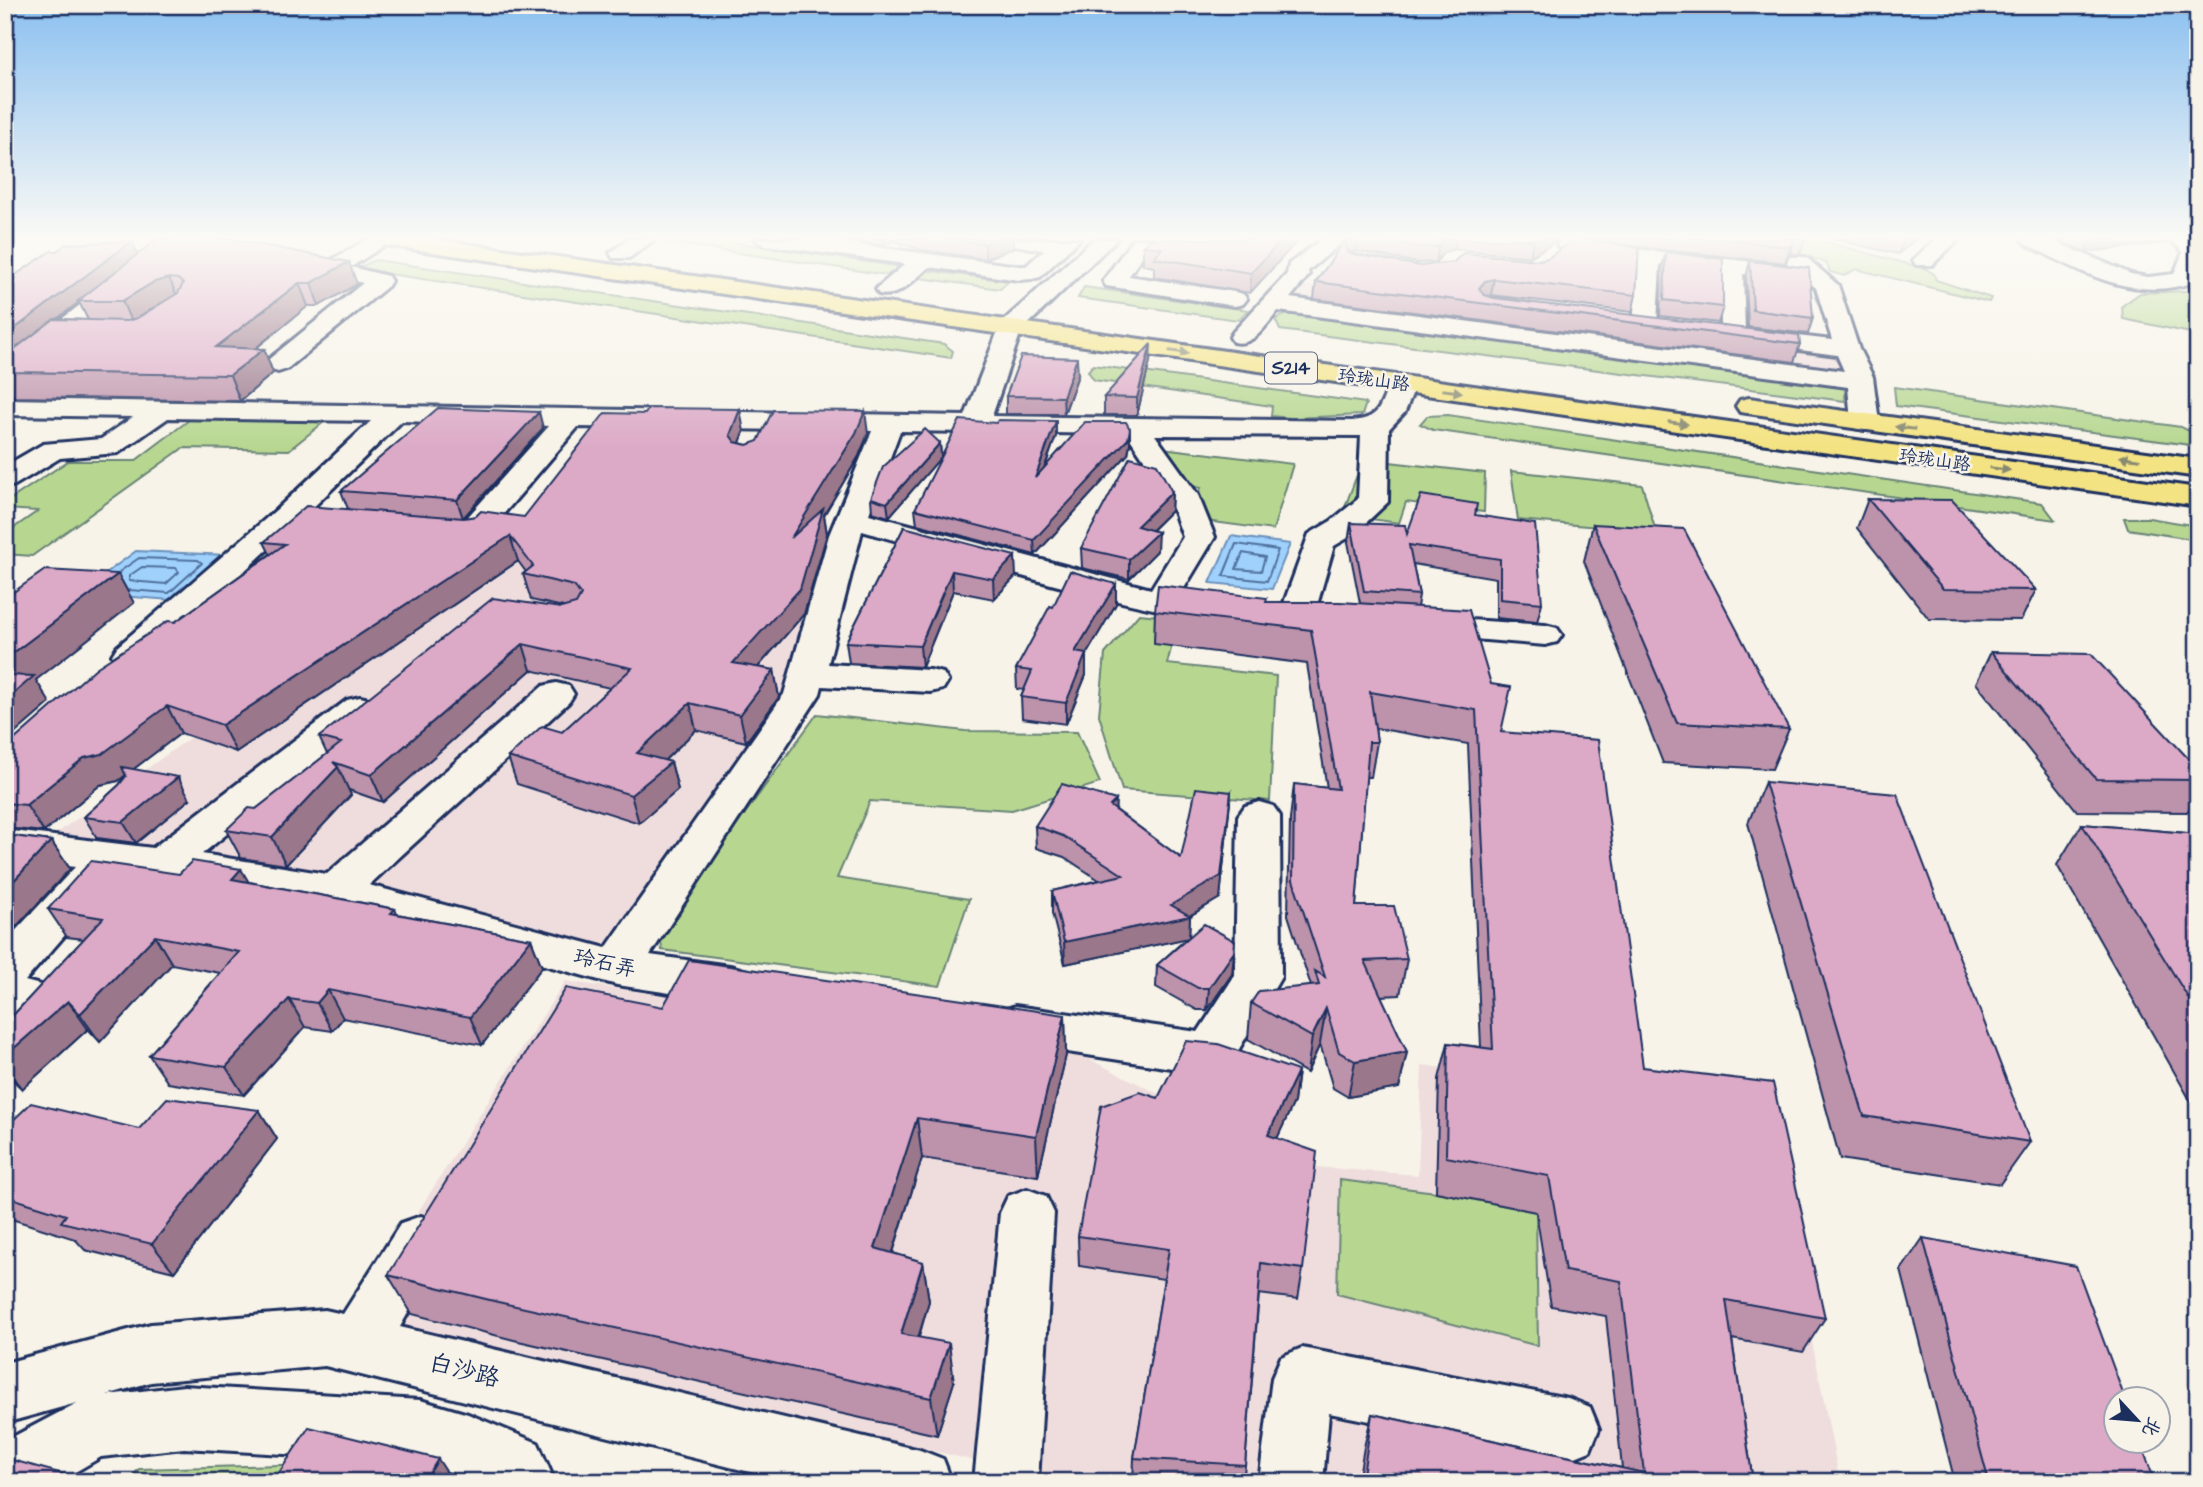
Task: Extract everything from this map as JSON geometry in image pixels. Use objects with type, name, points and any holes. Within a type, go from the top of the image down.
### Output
[{"type":"main road","name":"玲珑山路","points":[[872,308],[2198,497]]},
{"type":"main road","name":"S214","points":[[1029,308],[1298,345]]},
{"type":"main road","name":"玲珑山路","points":[[1727,403],[2198,468]]},
{"type":"street","points":[[6,375],[92,308]]},
{"type":"street","points":[[278,364],[346,308]]},
{"type":"street","points":[[1242,337],[1268,308]]},
{"type":"street","points":[[1314,308],[1860,381]]},
{"type":"street","points":[[1645,324],[1646,308]]},
{"type":"street","points":[[1733,308],[1733,335]]},
{"type":"street","points":[[1834,308],[1860,381],[1865,422]]},
{"type":"street","points":[[976,424],[1010,328],[1033,309]]},
{"type":"street","points":[[1618,321],[1670,327]]},
{"type":"street","points":[[1708,332],[1847,349]]},
{"type":"street","points":[[60,334],[99,334]]},
{"type":"street","points":[[10,429],[161,410],[395,413],[570,419],[760,433],[889,423],[1375,428],[1390,418],[1403,384]]},
{"type":"street","points":[[5,479],[53,450],[108,447],[161,410]]},
{"type":"street","points":[[109,673],[286,516],[395,413]]},
{"type":"street","points":[[419,527],[472,531],[570,419]]},
{"type":"street","points":[[617,968],[802,694],[852,519],[889,423]]},
{"type":"street","points":[[1135,426],[1183,495],[1199,537],[1160,601]]},
{"type":"street","points":[[852,519],[1160,601],[1244,617],[1310,620],[1320,541],[1342,528],[1373,502],[1375,428]]},
{"type":"street","points":[[10,429],[127,434]]},
{"type":"street","points":[[10,429],[53,450]]},
{"type":"street","points":[[286,516],[326,519]]},
{"type":"street","points":[[1392,625],[1545,635]]},
{"type":"street","points":[[807,674],[930,681]]},
{"type":"street","points":[[161,864],[388,686]]},
{"type":"street","points":[[335,892],[556,694]]},
{"type":"street","points":[[54,850],[96,814]]},
{"type":"street","points":[[976,1020],[1211,1054],[1258,977],[1259,816]]},
{"type":"street","name":"玲石弄","points":[[5,844],[161,864],[335,892],[617,968],[769,990]]},
{"type":"street","points":[[15,990],[109,857]]},
{"type":"street","points":[[357,1345],[444,1204]]},
{"type":"street","points":[[1006,1482],[1027,1213]]},
{"type":"street","name":"白沙路","points":[[5,1393],[151,1353],[325,1338],[920,1482]]},
{"type":"street","points":[[1291,1482],[1302,1378],[1568,1429]]},
{"type":"street","points":[[5,1476],[94,1427],[184,1417],[420,1431],[468,1445],[516,1465],[523,1482]]},
{"type":"shaded area","points":[[1342,308],[1492,308],[1836,352],[1845,376]]},
{"type":"shaded area","points":[[478,538],[833,550],[794,691],[608,949],[50,838],[272,679]]},
{"type":"shaded area","points":[[565,981],[1085,1057],[1303,1166],[1418,1175],[1422,1065],[1766,1111],[1840,1482],[1064,1482],[353,1314]]},
{"type":"green space","points":[[619,308],[703,308],[944,344],[953,351],[951,358]]},
{"type":"green space","points":[[1154,308],[1248,310],[1238,320]]},
{"type":"green space","points":[[2122,308],[2198,308],[2198,338],[2186,332],[2123,319]]},
{"type":"green space","points":[[1288,314],[1845,386],[1845,401],[1280,330],[1275,319]]},
{"type":"green space","points":[[1093,365],[1366,403],[1362,415],[1291,418],[1271,416],[1272,406],[1094,380],[1088,371]]},
{"type":"green space","points":[[1894,387],[2181,427],[2198,435],[2198,446],[1896,406]]},
{"type":"green space","points":[[1448,415],[2042,503],[2055,520],[1433,430],[1420,424],[1427,416]]},
{"type":"green space","points":[[193,417],[329,418],[289,450],[183,448],[32,556],[5,554],[5,534],[38,511],[5,509],[5,503],[68,461],[135,461]]},
{"type":"green space","points":[[1162,448],[1293,464],[1273,530],[1183,518],[1201,488],[1144,476]]},
{"type":"green space","points":[[1363,459],[1485,473],[1484,512],[1406,502],[1399,523],[1342,515]]},
{"type":"green space","points":[[1511,471],[1642,485],[1656,532],[1518,520]]},
{"type":"green space","points":[[2124,518],[2149,518],[2198,526],[2198,540],[2128,529]]},
{"type":"green space","points":[[1139,614],[1179,618],[1167,664],[1276,676],[1270,801],[1122,790],[1099,715],[1105,654]]},
{"type":"green space","points":[[817,714],[965,731],[1077,732],[1100,783],[1012,810],[870,801],[837,878],[969,899],[940,986],[662,950],[660,931]]},
{"type":"green space","points":[[1340,1180],[1436,1192],[1536,1212],[1538,1346],[1337,1294]]},
{"type":"green space","points":[[419,1461],[429,1482],[127,1482],[139,1469]]},
{"type":"water","points":[[1231,536],[1290,544],[1272,589],[1210,583]]},
{"type":"water","points":[[136,551],[226,555],[172,600],[79,593]]},
{"type":"building","points":[[5,308],[42,308],[5,336]]},
{"type":"building","points":[[153,308],[266,308],[216,347],[264,349],[230,375],[5,372],[8,354],[54,319],[127,321]]},
{"type":"building","points":[[1522,308],[1580,308],[1799,335],[1800,344]]},
{"type":"building","points":[[1812,308],[1813,318],[1753,310]]},
{"type":"building","points":[[1151,344],[1137,398],[1104,397]]},
{"type":"building","points":[[1021,356],[1077,358],[1063,397],[1006,396]]},
{"type":"building","points":[[438,408],[539,412],[457,500],[341,491]]},
{"type":"building","points":[[649,408],[740,409],[730,435],[735,442],[747,445],[758,441],[773,410],[865,411],[856,433],[791,538],[823,509],[800,589],[733,663],[774,670],[740,715],[690,703],[637,753],[671,762],[631,795],[508,757],[542,726],[562,732],[632,668],[523,644],[371,775],[333,762],[338,767],[272,837],[226,830],[249,808],[256,809],[341,743],[319,737],[493,598],[561,608],[576,604],[581,595],[574,586],[523,574],[533,566],[510,536],[222,725],[167,706],[102,754],[84,758],[26,805],[5,803],[5,748],[96,668],[168,621],[175,622],[285,544],[264,542],[306,506],[464,518],[476,516],[481,511],[524,517],[605,413],[645,414]]},
{"type":"building","points":[[960,420],[996,423],[998,420],[1056,421],[1035,478],[1085,422],[1126,422],[1130,429],[1128,439],[1034,540],[915,509]]},
{"type":"building","points":[[925,429],[940,443],[887,503],[871,498],[883,467]]},
{"type":"building","points":[[1130,457],[1157,464],[1172,492],[1137,526],[1158,532],[1129,559],[1081,548]]},
{"type":"building","points":[[1421,495],[1477,504],[1475,515],[1535,524],[1542,603],[1500,599],[1500,559],[1409,545],[1419,595],[1364,591],[1351,523],[1405,525],[1407,534]]},
{"type":"building","points":[[1868,499],[1952,500],[2036,590],[1943,589]]},
{"type":"building","points":[[1593,524],[1684,529],[1789,729],[1677,723]]},
{"type":"building","points":[[904,527],[1015,556],[993,579],[952,571],[920,646],[846,642]]},
{"type":"building","points":[[45,570],[118,574],[5,659],[5,598]]},
{"type":"building","points":[[1070,571],[1116,584],[1075,652],[1086,654],[1066,703],[1021,697],[1032,671],[1016,669],[1050,606],[1053,607]]},
{"type":"building","points":[[1158,585],[1267,598],[1266,602],[1339,602],[1469,610],[1491,684],[1511,687],[1501,732],[1598,740],[1643,1067],[1773,1083],[1825,1318],[1726,1300],[1753,1482],[1362,1482],[1372,1414],[1644,1473],[1621,1281],[1565,1271],[1549,1176],[1446,1157],[1448,1043],[1493,1049],[1476,710],[1370,692],[1377,742],[1369,742],[1356,906],[1394,906],[1407,959],[1365,961],[1407,1052],[1355,1061],[1339,1052],[1326,1008],[1312,1037],[1251,1003],[1259,991],[1319,985],[1315,971],[1325,977],[1293,880],[1294,784],[1338,789],[1311,630],[1155,611]]},
{"type":"building","points":[[1991,652],[2091,654],[2198,769],[2198,780],[2096,779]]},
{"type":"building","points":[[5,675],[34,676],[5,701]]},
{"type":"building","points":[[122,767],[178,777],[123,822],[84,817],[126,776]]},
{"type":"building","points":[[1765,782],[1897,794],[2030,1142],[1864,1116]]},
{"type":"building","points":[[1062,784],[1116,800],[1110,806],[1181,858],[1196,788],[1231,792],[1221,876],[1171,905],[1190,916],[1064,942],[1052,891],[1123,875],[1063,836],[1035,826]]},
{"type":"building","points":[[2082,824],[2198,834],[2198,1014]]},
{"type":"building","points":[[5,835],[51,841],[5,890]]},
{"type":"building","points":[[91,861],[179,874],[192,861],[241,869],[232,879],[395,909],[391,913],[531,939],[470,1017],[328,990],[317,1003],[289,999],[226,1067],[149,1055],[239,952],[155,936],[80,1014],[68,1001],[5,1056],[5,1024],[103,918],[48,909]]},
{"type":"building","points":[[1204,924],[1235,941],[1234,952],[1209,988],[1198,988],[1157,965]]},
{"type":"building","points":[[689,960],[1065,1015],[1036,1136],[917,1118],[875,1248],[923,1262],[901,1334],[949,1343],[931,1398],[388,1275],[566,988],[663,1007]]},
{"type":"building","points":[[1186,1041],[1218,1044],[1298,1071],[1268,1135],[1317,1152],[1303,1269],[1261,1263],[1245,1465],[1134,1458],[1169,1249],[1078,1236],[1101,1106],[1140,1092],[1158,1098]]},
{"type":"building","points":[[167,1098],[259,1110],[152,1244],[61,1222],[66,1215],[5,1196],[5,1128],[31,1103],[139,1129]]},
{"type":"building","points":[[1923,1238],[2076,1266],[2120,1386],[2102,1386],[2102,1456],[2145,1456],[2155,1482],[1989,1482]]},
{"type":"building","points":[[309,1427],[438,1459],[424,1482],[273,1482]]},
{"type":"building","points":[[5,1458],[74,1477],[71,1482],[5,1482]]},
{"type":"building","points":[[590,1476],[609,1482],[587,1482]]}]
